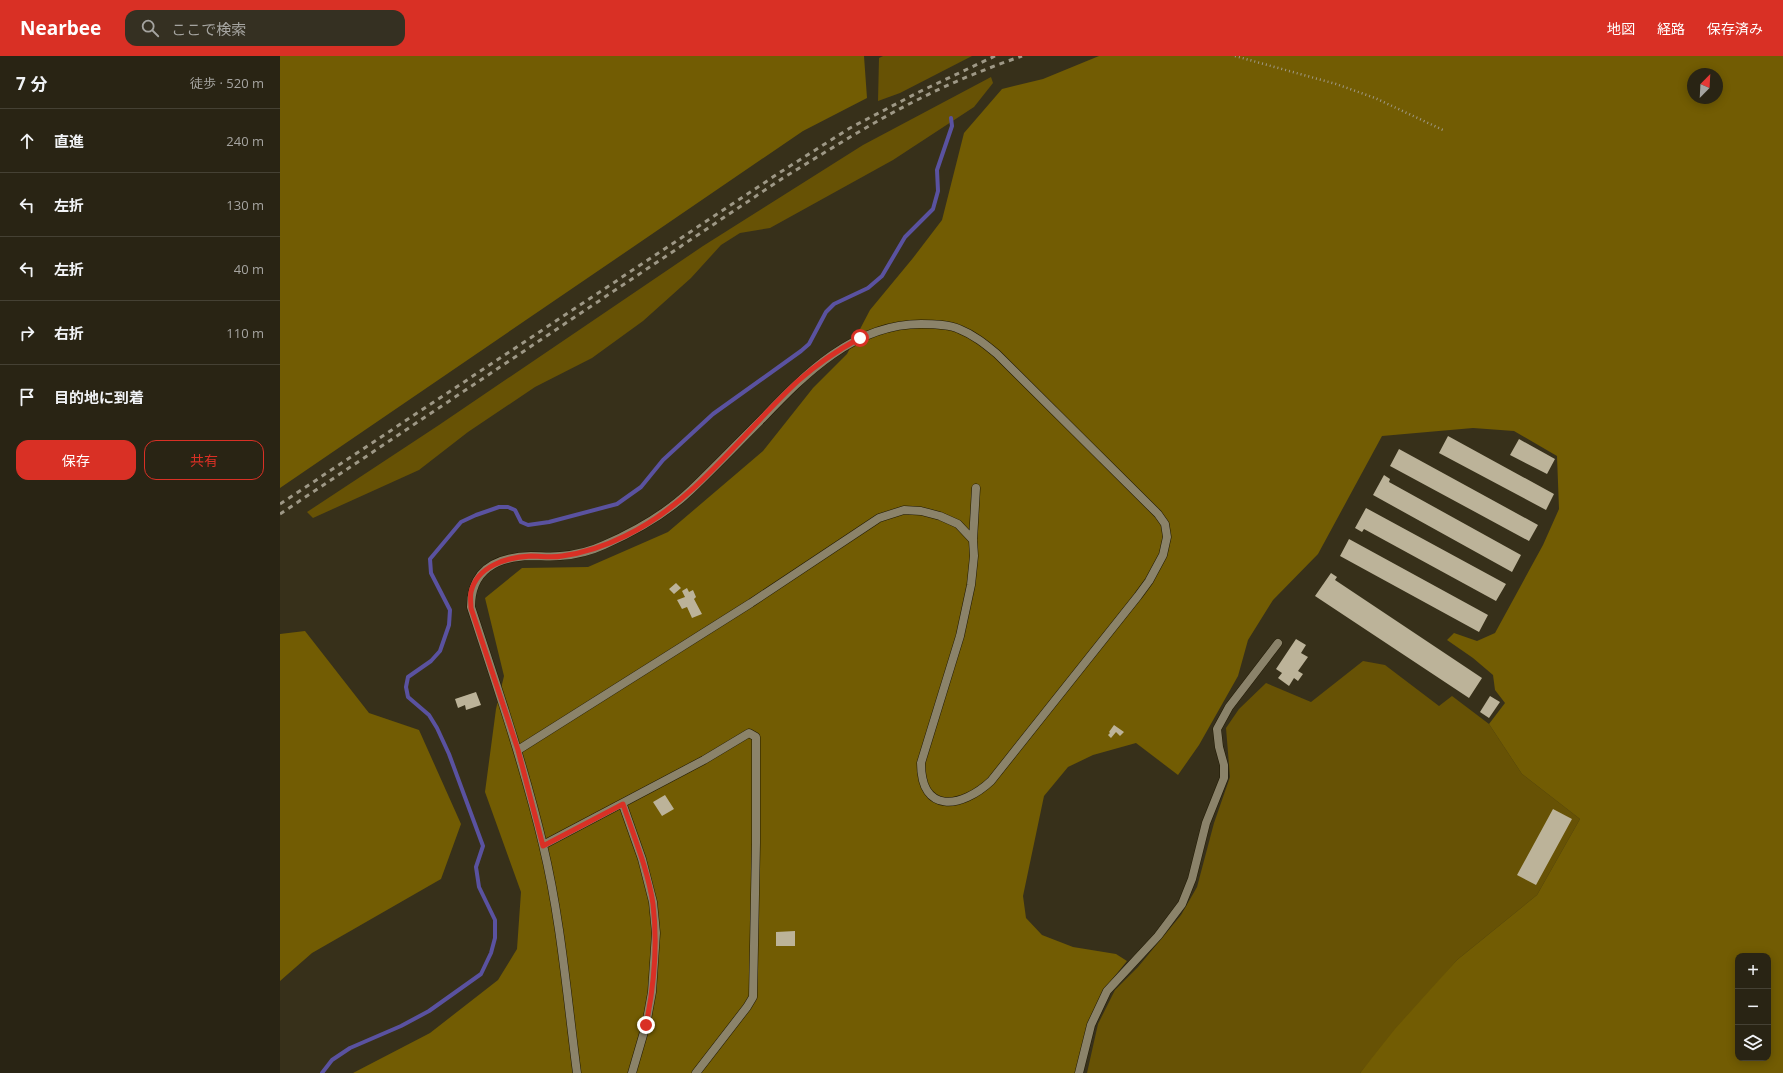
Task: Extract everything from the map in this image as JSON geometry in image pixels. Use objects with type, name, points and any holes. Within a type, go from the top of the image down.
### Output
[{"type":"lane","points":[[577,1073],[564,954],[543,846],[518,750],[471,608],[471,593],[484,570],[499,562],[512,558],[529,556],[561,556],[594,550],[626,536],[660,516],[690,491],[798,381],[834,352],[860,338],[904,324],[933,324],[958,328],[978,338],[997,354],[1158,514],[1165,524],[1167,537],[1163,555],[1138,596],[991,780],[973,795],[948,803],[936,800],[928,793],[921,770],[922,756],[960,636],[971,585],[974,556],[973,540],[976,488]]},
{"type":"lane","points":[[518,750],[751,603],[879,518],[904,510],[921,511],[940,516],[958,524],[973,540]]},
{"type":"lane","points":[[1079,1073],[1091,1025],[1107,991],[1158,936],[1182,904],[1192,879],[1206,823],[1224,778],[1224,765],[1219,746],[1217,729],[1230,707],[1278,643]]},
{"type":"lane","points":[[543,846],[704,760],[749,733],[756,737],[756,843],[753,997],[696,1073]]},
{"type":"lane","points":[[623,804],[642,859],[653,902],[656,933],[652,992],[646,1025],[632,1073]]},
{"type":"path","points":[[1235,56],[1336,84],[1375,98],[1443,130]]},
{"type":"shaded area","points":[[280,56],[864,56],[867,98],[803,131],[280,488]]},
{"type":"shaded area","points":[[883,56],[972,56],[900,93],[878,101],[879,58]]},
{"type":"shaded area","points":[[1099,56],[1783,56],[1783,1073],[1360,1073],[1395,1029],[1457,960],[1537,895],[1580,819],[1522,774],[1489,724],[1505,703],[1495,690],[1493,675],[1473,658],[1447,640],[1454,633],[1477,641],[1495,633],[1543,545],[1559,509],[1557,456],[1514,431],[1473,428],[1382,436],[1318,554],[1273,600],[1248,640],[1238,676],[1199,745],[1178,775],[1136,743],[1093,755],[1068,767],[1044,796],[1023,896],[1026,918],[1042,935],[1073,947],[1116,954],[1127,961],[1105,988],[1076,1073],[353,1073],[430,1033],[498,980],[517,949],[521,892],[485,792],[496,709],[504,676],[485,598],[522,568],[588,567],[668,532],[763,451],[813,388],[847,354],[870,310],[942,220],[964,133],[1002,89],[1043,79]]},
{"type":"shaded area","points":[[991,77],[993,83],[974,107],[893,160],[770,228],[740,233],[721,245],[691,278],[643,321],[592,358],[535,387],[468,432],[419,470],[313,518],[307,512],[439,425],[703,246],[863,145]]},
{"type":"shaded area","points":[[305,631],[369,713],[419,730],[461,824],[441,879],[312,953],[280,981],[280,634]]},
{"type":"shaded area","points":[[1363,661],[1385,665],[1439,706],[1452,696],[1489,724],[1522,774],[1580,819],[1537,895],[1457,960],[1360,1073],[1087,1073],[1098,1024],[1115,990],[1138,967],[1181,915],[1197,887],[1214,823],[1230,777],[1226,728],[1239,709],[1266,683],[1311,702]]},
{"type":"building","points":[[1448,436],[1554,494],[1546,510],[1439,453]]},
{"type":"building","points":[[1519,439],[1555,459],[1547,474],[1510,455]]},
{"type":"building","points":[[1399,449],[1538,525],[1529,541],[1390,466]]},
{"type":"building","points":[[1384,475],[1390,479],[1389,482],[1521,555],[1512,572],[1373,495]]},
{"type":"building","points":[[1366,508],[1506,584],[1496,601],[1364,529],[1362,532],[1355,528]]},
{"type":"building","points":[[1349,539],[1488,615],[1479,632],[1340,556]]},
{"type":"building","points":[[1331,573],[1337,577],[1335,580],[1482,678],[1469,698],[1315,596]]},
{"type":"building","points":[[676,583],[681,588],[674,594],[669,589]]},
{"type":"building","points":[[687,588],[689,592],[693,590],[696,597],[694,599],[702,614],[692,618],[687,607],[682,609],[677,600],[685,597],[682,591]]},
{"type":"building","points":[[1296,639],[1306,645],[1301,653],[1308,657],[1298,671],[1303,674],[1298,681],[1294,678],[1289,686],[1278,678],[1282,673],[1276,669]]},
{"type":"building","points":[[476,692],[481,705],[466,710],[465,705],[458,708],[455,699]]},
{"type":"building","points":[[1490,696],[1500,702],[1489,718],[1480,712]]},
{"type":"building","points":[[1114,725],[1124,732],[1120,736],[1116,732],[1111,738],[1108,735]]},
{"type":"building","points":[[665,795],[674,809],[662,816],[653,802]]},
{"type":"building","points":[[1553,809],[1572,819],[1536,885],[1517,875]]},
{"type":"building","points":[[795,931],[795,946],[776,946],[776,932]]},
{"type":"waterway","points":[[322,1073],[332,1060],[350,1048],[401,1026],[429,1011],[481,974],[491,953],[495,938],[495,920],[479,887],[476,867],[483,846],[449,754],[437,728],[429,715],[408,697],[406,687],[408,677],[431,661],[440,651],[449,625],[450,610],[431,573],[430,559],[461,522],[499,507],[508,507],[515,510],[521,522],[528,525],[549,522],[617,504],[641,487],[663,460],[713,414],[809,344],[826,312],[834,304],[868,288],[882,276],[905,237],[933,209],[938,191],[937,170],[952,126],[951,118]]},
{"type":"railway","points":[[280,504],[779,173],[850,128],[919,92],[995,56]]},
{"type":"railway","points":[[280,514],[783,178],[905,106],[959,80],[1022,56]]},
{"type":"route","points":[[646,1025],[652,992],[656,933],[653,902],[642,859],[623,804],[543,846],[518,750],[471,608],[471,593],[484,570],[499,562],[512,558],[529,556],[561,556],[594,550],[626,536],[660,516],[690,491],[734,448],[798,381],[834,352],[860,338]]}]
